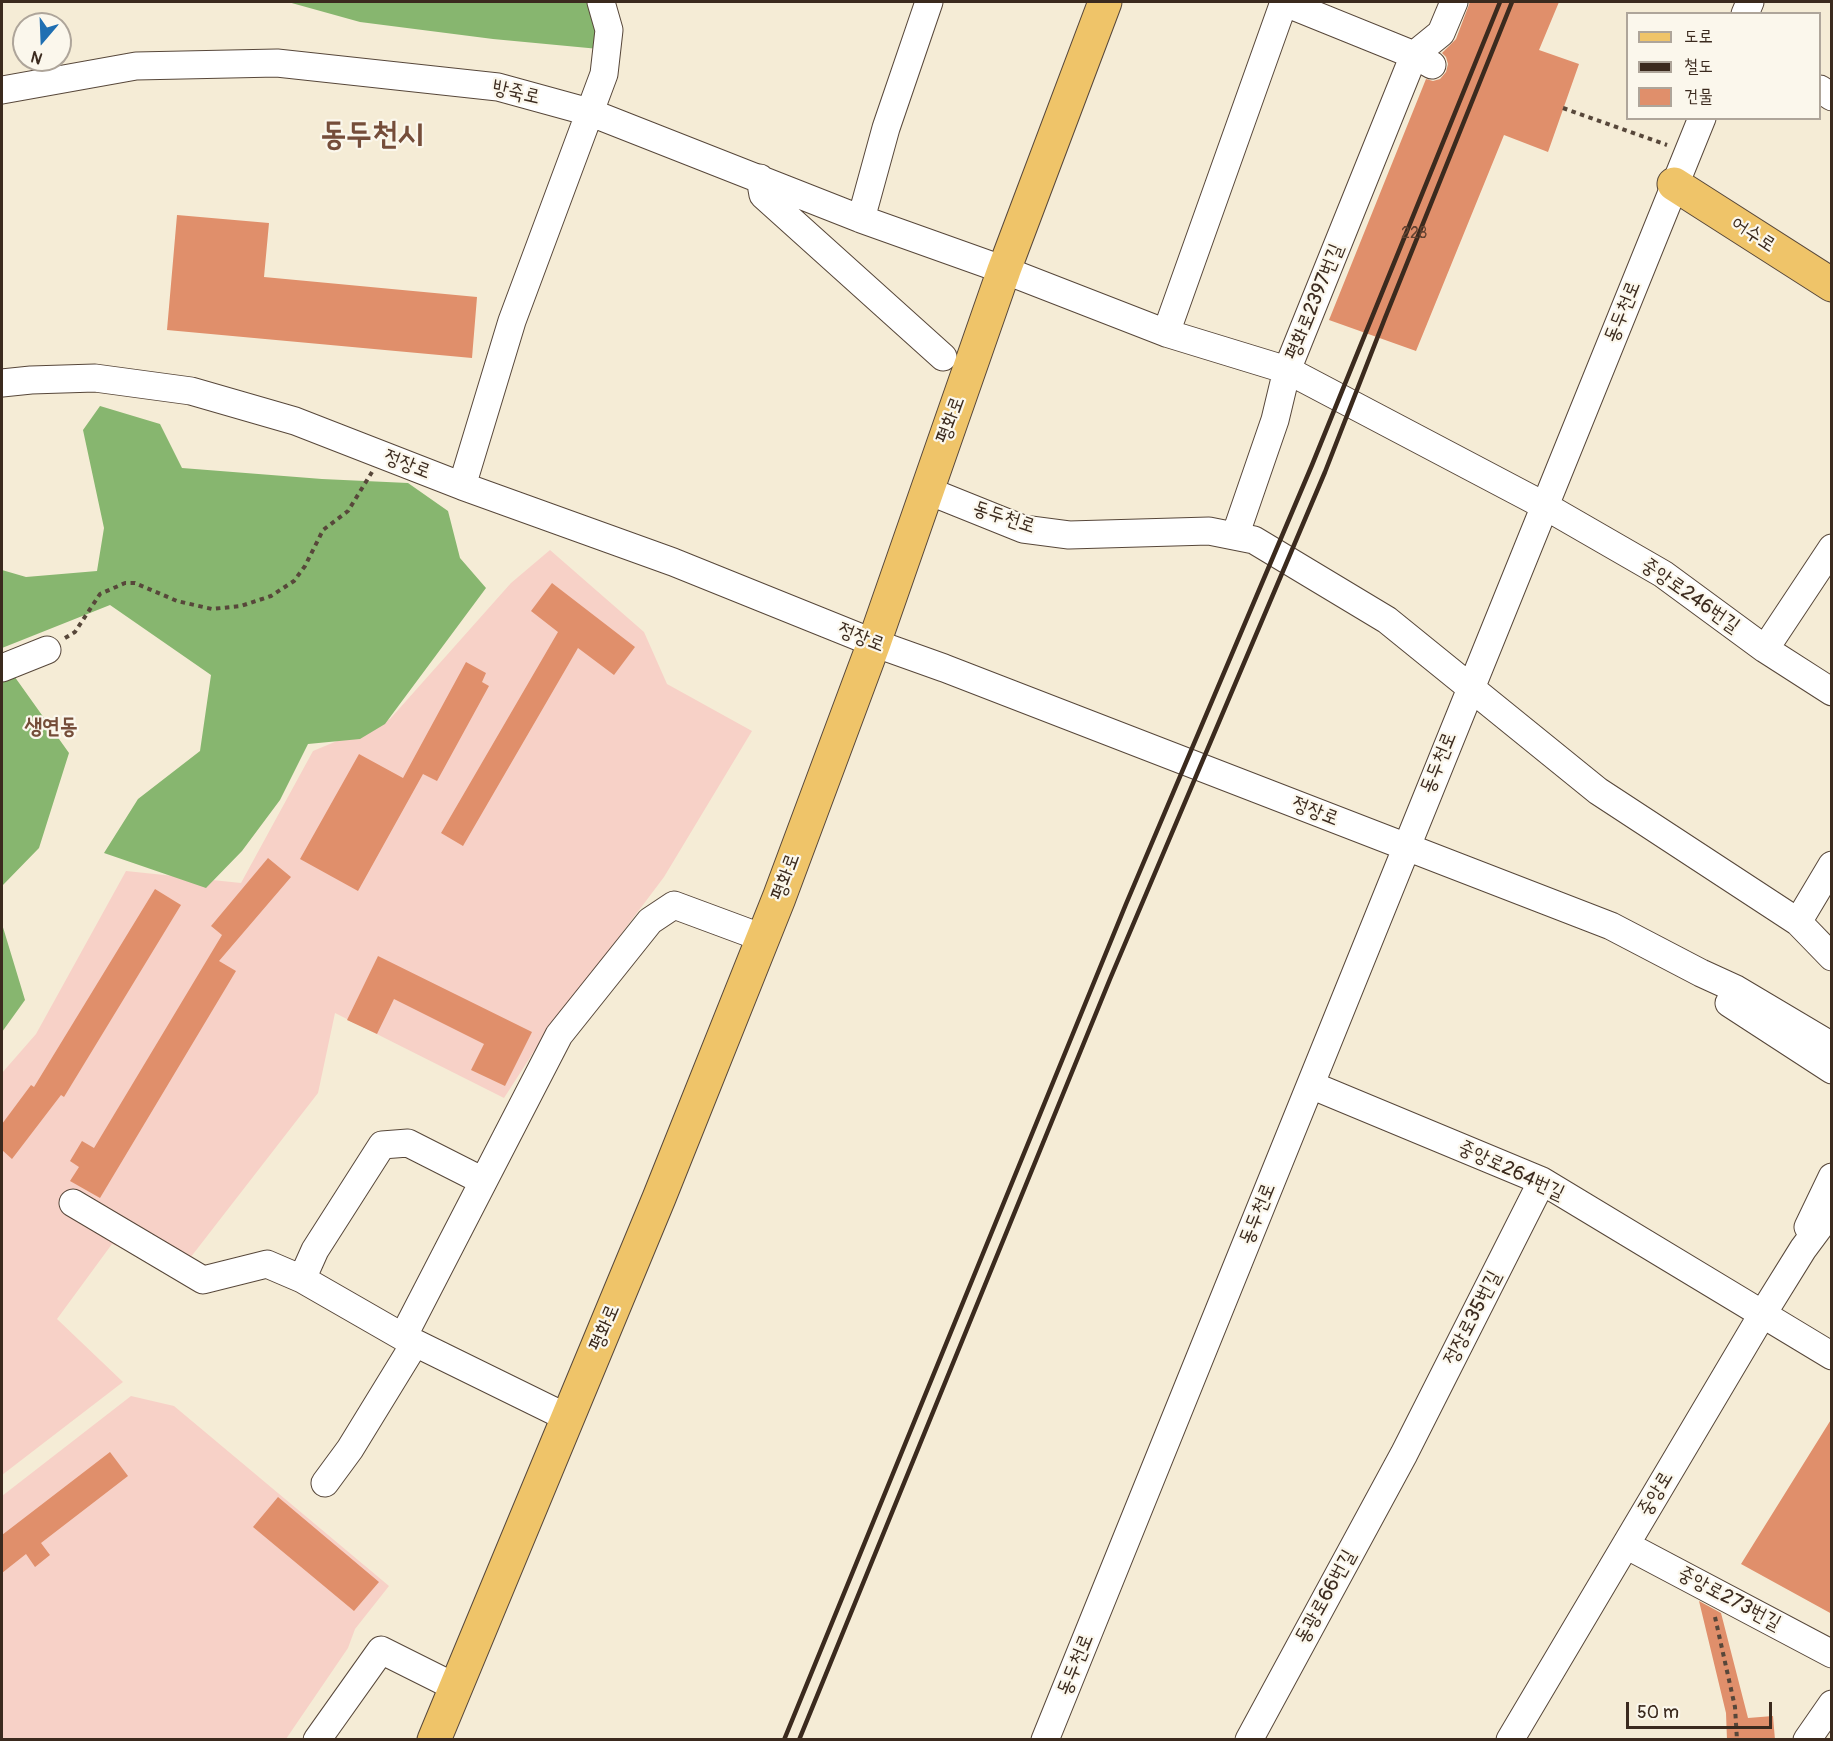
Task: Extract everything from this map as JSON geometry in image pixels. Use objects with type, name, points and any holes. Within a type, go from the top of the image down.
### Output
[{"type":"main road","name":"평화로","points":[[434,1740],[659,1198],[763,938],[874,643],[1004,270],[1105,2]]},
{"type":"main road","name":"어수로","points":[[1674,184],[1832,285]]},
{"type":"street","points":[[462,486],[512,321],[604,74],[609,30],[601,2]]},
{"type":"street","points":[[861,219],[886,128],[929,2]]},
{"type":"street","points":[[1166,333],[1284,2],[1423,60],[1441,33],[1454,2]]},
{"type":"street","name":"평화로2397번길","points":[[1004,270],[1166,333],[1287,370],[1423,60]]},
{"type":"street","name":"방죽로","points":[[2,90],[136,66],[277,63],[498,87],[589,111],[861,219],[1004,270]]},
{"type":"street","name":"동두천로","points":[[1045,1740],[1311,1085],[1469,688],[1701,120]]},
{"type":"street","points":[[760,178],[763,195],[943,357]]},
{"type":"street","points":[[1235,536],[1275,420],[1287,370],[1545,506]]},
{"type":"street","name":"정장로","points":[[2,383],[95,378],[191,391],[295,421],[462,486],[674,562],[874,643],[1611,926],[1701,973]]},
{"type":"street","name":"동두천로","points":[[926,490],[1023,529],[1069,535],[1209,531],[1254,540],[1387,620],[1598,791],[1798,922],[1832,957]]},
{"type":"street","name":"중앙로246번길","points":[[1545,506],[1663,574],[1765,650],[1832,692]]},
{"type":"street","points":[[1765,650],[1832,548]]},
{"type":"street","points":[[2,668],[47,650]]},
{"type":"street","points":[[1798,922],[1832,865]]},
{"type":"street","points":[[325,1483],[350,1449],[409,1340],[483,1181],[559,1035],[650,921],[674,905],[763,938]]},
{"type":"street","points":[[1701,973],[1737,988],[1832,1046]]},
{"type":"street","points":[[1701,973],[1732,1006],[1832,1070]]},
{"type":"street","name":"중앙로264번길","points":[[1311,1085],[1542,1181],[1832,1356]]},
{"type":"street","points":[[302,1279],[315,1250],[382,1145],[408,1143],[483,1181]]},
{"type":"street","points":[[1803,1249],[1805,1234],[1832,1177]]},
{"type":"street","name":"정장로35번길","points":[[1404,1454],[1542,1181]]},
{"type":"street","points":[[73,1203],[203,1280],[267,1264],[302,1279],[409,1340],[568,1418]]},
{"type":"street","points":[[1803,1249],[1832,1210]]},
{"type":"street","name":"중앙로","points":[[1510,1740],[1803,1249]]},
{"type":"street","name":"동광로66번길","points":[[1249,1740],[1404,1454]]},
{"type":"street","name":"중앙로273번길","points":[[1626,1545],[1832,1654]]},
{"type":"street","points":[[317,1740],[381,1650],[455,1687]]},
{"type":"street","points":[[1807,1740],[1832,1704]]},
{"type":"path","points":[[1563,108],[1688,152]]},
{"type":"path","points":[[47,650],[75,632],[100,594],[125,583],[135,583],[177,601],[212,609],[241,606],[271,596],[294,581],[305,566],[323,530],[348,511],[372,472],[387,457]]},
{"type":"path","points":[[1708,1588],[1735,1707],[1737,1740]]},
{"type":"shaded area","points":[[550,550],[644,632],[667,684],[752,731],[664,877],[542,1039],[504,1098],[335,1013],[318,1093],[180,1271],[112,1244],[57,1319],[123,1382],[2,1475],[2,1073],[36,1034],[126,871],[241,883],[313,751],[390,719],[511,583]]},
{"type":"shaded area","points":[[131,1396],[174,1406],[389,1586],[355,1629],[348,1648],[286,1739],[2,1740],[2,1496]]},
{"type":"green space","points":[[288,2],[593,2],[599,49],[493,39],[360,22]]},
{"type":"green space","points":[[100,406],[160,424],[182,468],[408,483],[448,511],[460,558],[486,588],[385,724],[360,739],[308,744],[280,800],[242,851],[206,888],[104,853],[138,799],[200,751],[211,675],[110,605],[2,648],[2,570],[26,577],[97,571],[104,528],[83,430]]},
{"type":"green space","points":[[2,659],[69,753],[39,848],[2,886]]},
{"type":"green space","points":[[2,924],[25,1000],[2,1032]]},
{"type":"building","points":[[1470,2],[1559,2],[1539,50],[1579,64],[1548,152],[1504,135],[1416,351],[1329,320],[1426,79],[1433,81],[1440,79],[1446,72],[1448,64],[1442,53],[1456,39]]},
{"type":"building","points":[[177,215],[269,223],[264,277],[477,297],[472,358],[167,330]]},
{"type":"building","points":[[552,583],[635,647],[614,675],[578,648],[463,846],[441,833],[558,632],[531,611]]},
{"type":"building","points":[[466,662],[486,673],[482,682],[489,686],[437,781],[423,774],[358,891],[300,859],[359,754],[403,778]]},
{"type":"building","points":[[268,858],[291,877],[219,961],[236,971],[100,1198],[70,1181],[79,1167],[70,1161],[82,1141],[94,1148],[222,935],[211,926]]},
{"type":"building","points":[[155,889],[181,905],[64,1097],[61,1095],[12,1159],[2,1150],[2,1124],[31,1085],[34,1087]]},
{"type":"building","points":[[378,956],[532,1032],[505,1086],[471,1070],[484,1044],[394,999],[377,1034],[347,1020]]},
{"type":"building","points":[[1832,1418],[1832,1614],[1741,1564]]},
{"type":"building","points":[[110,1452],[128,1476],[41,1543],[50,1555],[35,1567],[26,1554],[2,1573],[2,1535]]},
{"type":"building","points":[[278,1497],[379,1582],[354,1611],[253,1527]]},
{"type":"building","points":[[1699,1601],[1721,1613],[1748,1718],[1773,1716],[1775,1740],[1727,1740],[1726,1713]]},
{"type":"railway","points":[[784,1740],[1126,904],[1312,465],[1500,2]]},
{"type":"railway","points":[[799,1740],[1110,979],[1325,472],[1512,2]]},
{"type":"district","name":"동두천시","points":[[372,136]]},
{"type":"district","name":"생연동","points":[[51,727]]}]
